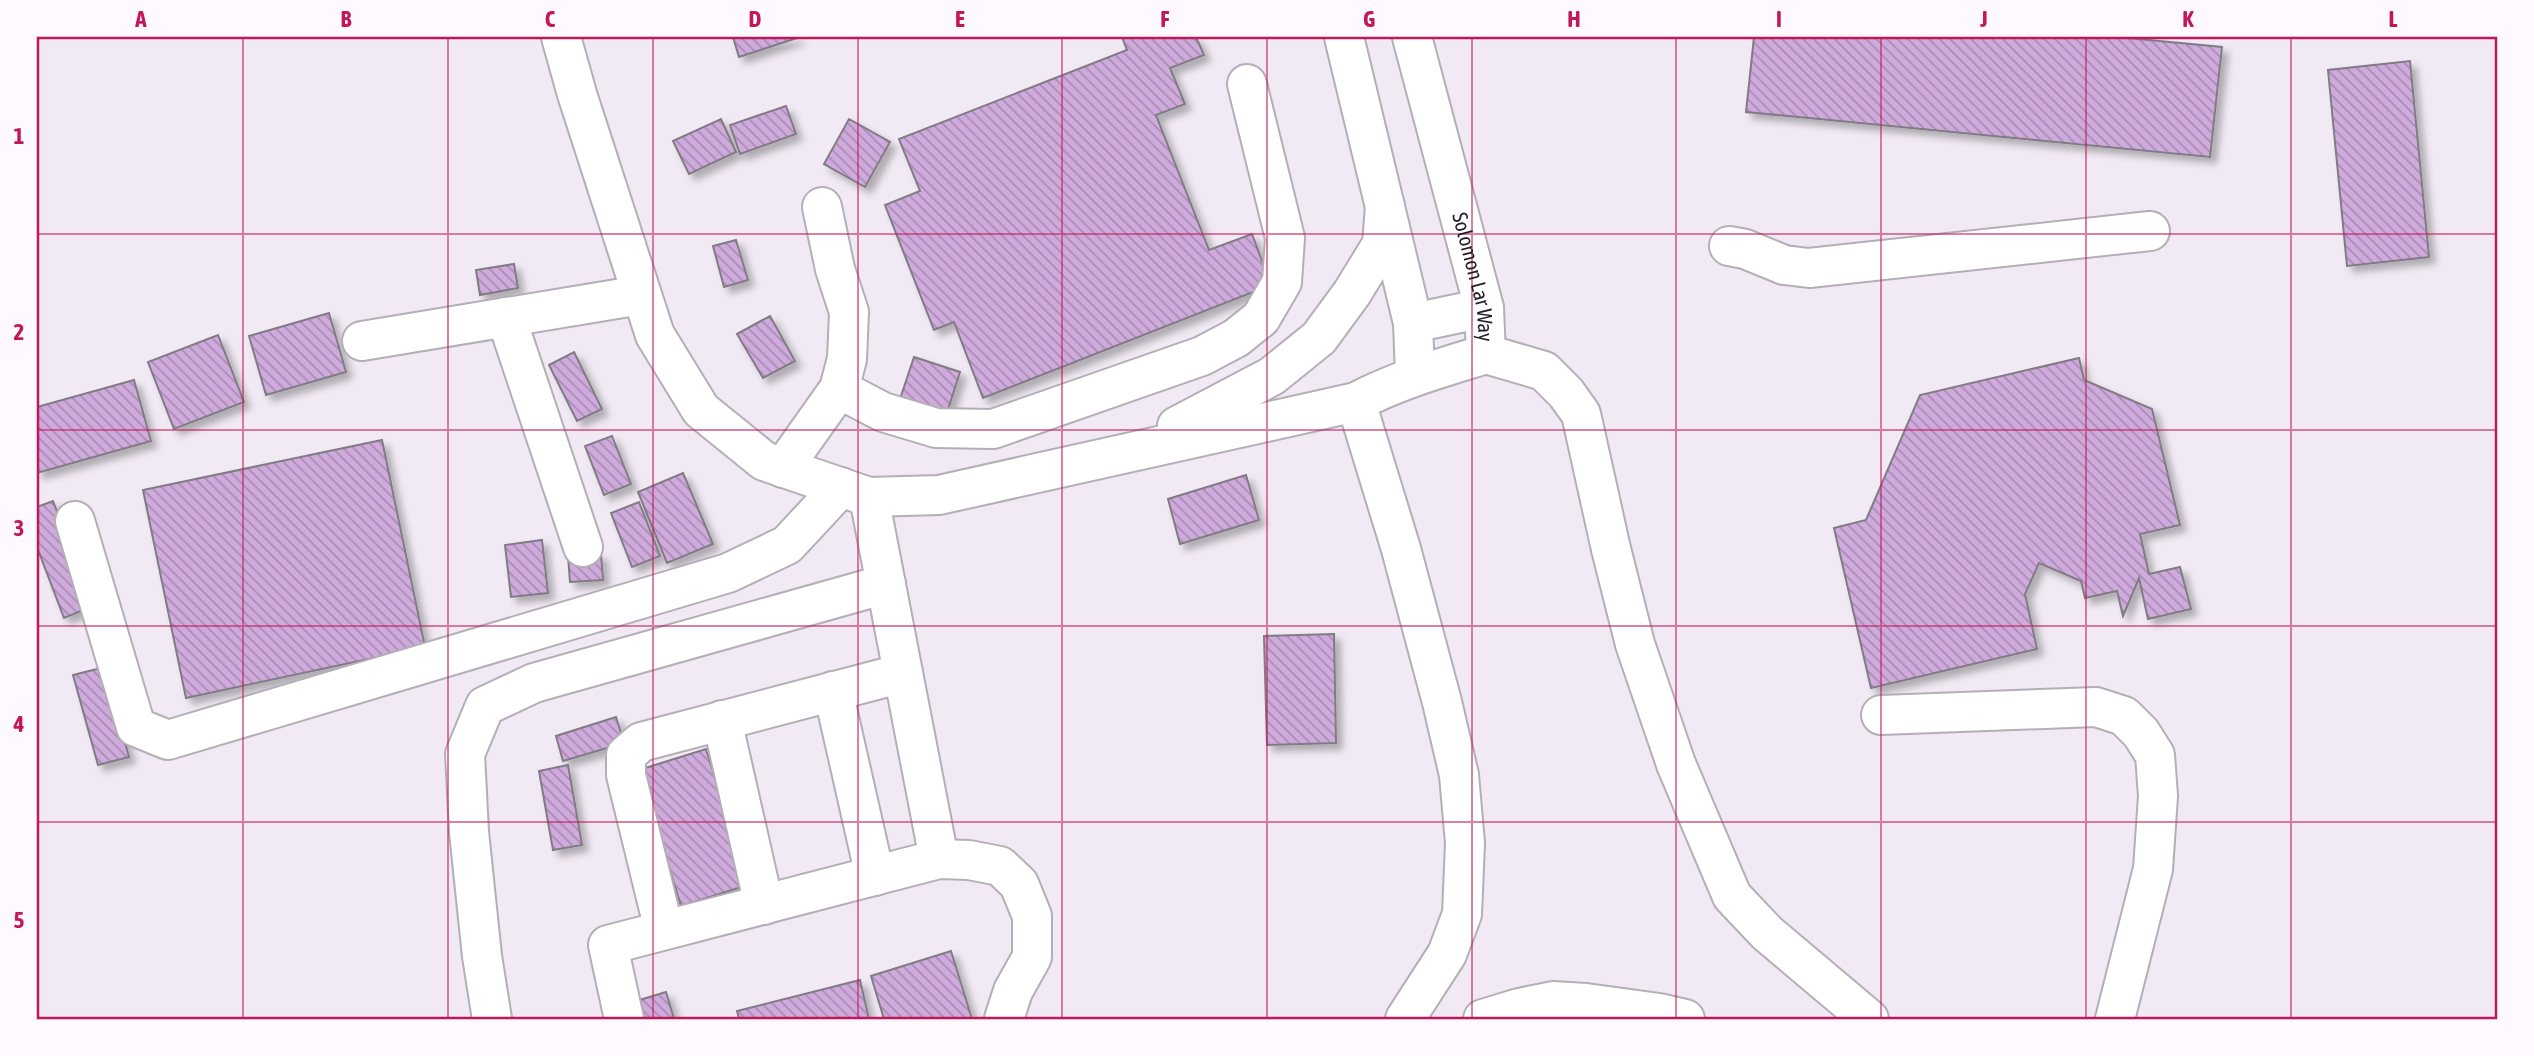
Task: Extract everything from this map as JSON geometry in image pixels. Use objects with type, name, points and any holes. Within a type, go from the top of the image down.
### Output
[{"type":"street","points":[[561,37],[655,335],[701,410],[764,461],[783,468],[855,492],[939,495],[1356,402],[1415,375],[1486,354]]},
{"type":"street","points":[[1344,37],[1413,323],[1415,375]]},
{"type":"street","name":"Solomon Lar Way","points":[[1412,37],[1484,308],[1486,354],[1544,371],[1566,393],[1581,414],[1635,644],[1676,764],[1732,896],[1767,933],[1869,1019]]},
{"type":"street","points":[[839,389],[883,412],[936,429],[993,429],[1202,356],[1236,338],[1261,318],[1282,282],[1285,238],[1247,84]]},
{"type":"street","points":[[1124,452],[1272,376],[1319,338],[1352,293],[1382,244],[1385,206]]},
{"type":"street","points":[[783,468],[839,389],[847,359],[849,312],[835,269],[822,207]]},
{"type":"street","points":[[1729,246],[1745,249],[1784,265],[1810,268],[2150,231]]},
{"type":"street","points":[[362,341],[641,295]]},
{"type":"street","points":[[1413,323],[1484,308]]},
{"type":"street","points":[[506,317],[583,547]]},
{"type":"street","points":[[1356,402],[1401,549],[1442,702],[1459,775],[1465,843],[1462,914],[1447,954],[1405,1019]]},
{"type":"street","points":[[75,521],[136,727],[168,740],[728,573],[787,545],[855,492]]},
{"type":"street","points":[[855,492],[886,584],[939,859]]},
{"type":"street","points":[[492,1019],[482,956],[469,832],[465,754],[485,706],[534,683],[886,584]]},
{"type":"street","points":[[664,930],[626,775],[626,755],[641,742],[903,673]]},
{"type":"street","points":[[833,691],[875,876]]},
{"type":"street","points":[[1881,715],[2096,707],[2124,716],[2141,733],[2155,755],[2158,796],[2153,869],[2115,1019]]},
{"type":"street","points":[[722,720],[764,905]]},
{"type":"street","points":[[624,1019],[608,945],[939,859],[969,860],[1000,866],[1019,884],[1032,916],[1032,957],[1013,991],[1004,1019]]},
{"type":"street","points":[[1483,1019],[1553,1001],[1586,1003],[1685,1019]]},
{"type":"building","points":[[733,37],[800,37],[739,57]]},
{"type":"building","points":[[1122,37],[1196,37],[1204,55],[1170,68],[1185,104],[1156,115],[1209,250],[1252,234],[1271,285],[983,398],[954,322],[934,330],[885,205],[920,191],[899,139],[1127,50]]},
{"type":"building","points":[[1754,37],[2117,37],[2222,47],[2210,157],[1746,112]]},
{"type":"building","points":[[2410,61],[2429,257],[2347,266],[2328,70]]},
{"type":"building","points":[[786,106],[796,134],[740,154],[730,125]]},
{"type":"building","points":[[721,119],[736,152],[689,174],[673,141]]},
{"type":"building","points":[[849,119],[890,142],[865,187],[824,164]]},
{"type":"building","points":[[736,240],[748,280],[724,287],[713,246]]},
{"type":"building","points":[[514,264],[518,288],[480,295],[476,270]]},
{"type":"building","points":[[329,313],[346,372],[266,395],[249,336]]},
{"type":"building","points":[[770,316],[795,361],[763,378],[737,334]]},
{"type":"building","points":[[218,335],[244,402],[174,429],[148,362]]},
{"type":"building","points":[[574,352],[602,409],[577,421],[549,365]]},
{"type":"building","points":[[914,357],[960,372],[944,422],[897,408]]},
{"type":"building","points":[[2079,358],[2084,380],[2152,409],[2180,525],[2140,534],[2149,574],[2180,567],[2191,609],[2148,619],[2139,578],[2123,616],[2117,591],[2085,598],[2081,581],[2039,563],[2025,594],[2037,649],[1871,688],[1834,528],[1866,520],[1920,395]]},
{"type":"building","points":[[134,380],[151,441],[37,473],[37,407]]},
{"type":"building","points":[[612,436],[631,484],[604,495],[585,446]]},
{"type":"building","points":[[382,440],[425,647],[186,698],[143,490]]},
{"type":"building","points":[[683,473],[713,544],[667,563],[638,492]]},
{"type":"building","points":[[1246,475],[1259,520],[1180,544],[1168,499]]},
{"type":"building","points":[[53,501],[93,606],[64,618],[37,547],[37,507]]},
{"type":"building","points":[[639,502],[660,556],[632,567],[611,513]]},
{"type":"building","points":[[542,540],[548,593],[511,597],[505,545]]},
{"type":"building","points":[[601,554],[603,580],[570,582],[568,556]]},
{"type":"building","points":[[1334,634],[1336,743],[1267,745],[1264,636]]},
{"type":"building","points":[[105,667],[129,757],[98,765],[73,675]]},
{"type":"building","points":[[616,717],[624,743],[563,761],[556,736]]},
{"type":"building","points":[[706,749],[748,885],[681,906],[639,770]]},
{"type":"building","points":[[568,765],[582,845],[553,850],[539,771]]},
{"type":"building","points":[[951,951],[972,1019],[884,1019],[871,976]]},
{"type":"building","points":[[860,980],[869,1019],[739,1019],[737,1011]]},
{"type":"building","points":[[666,992],[674,1019],[641,1019],[636,1001]]}]
